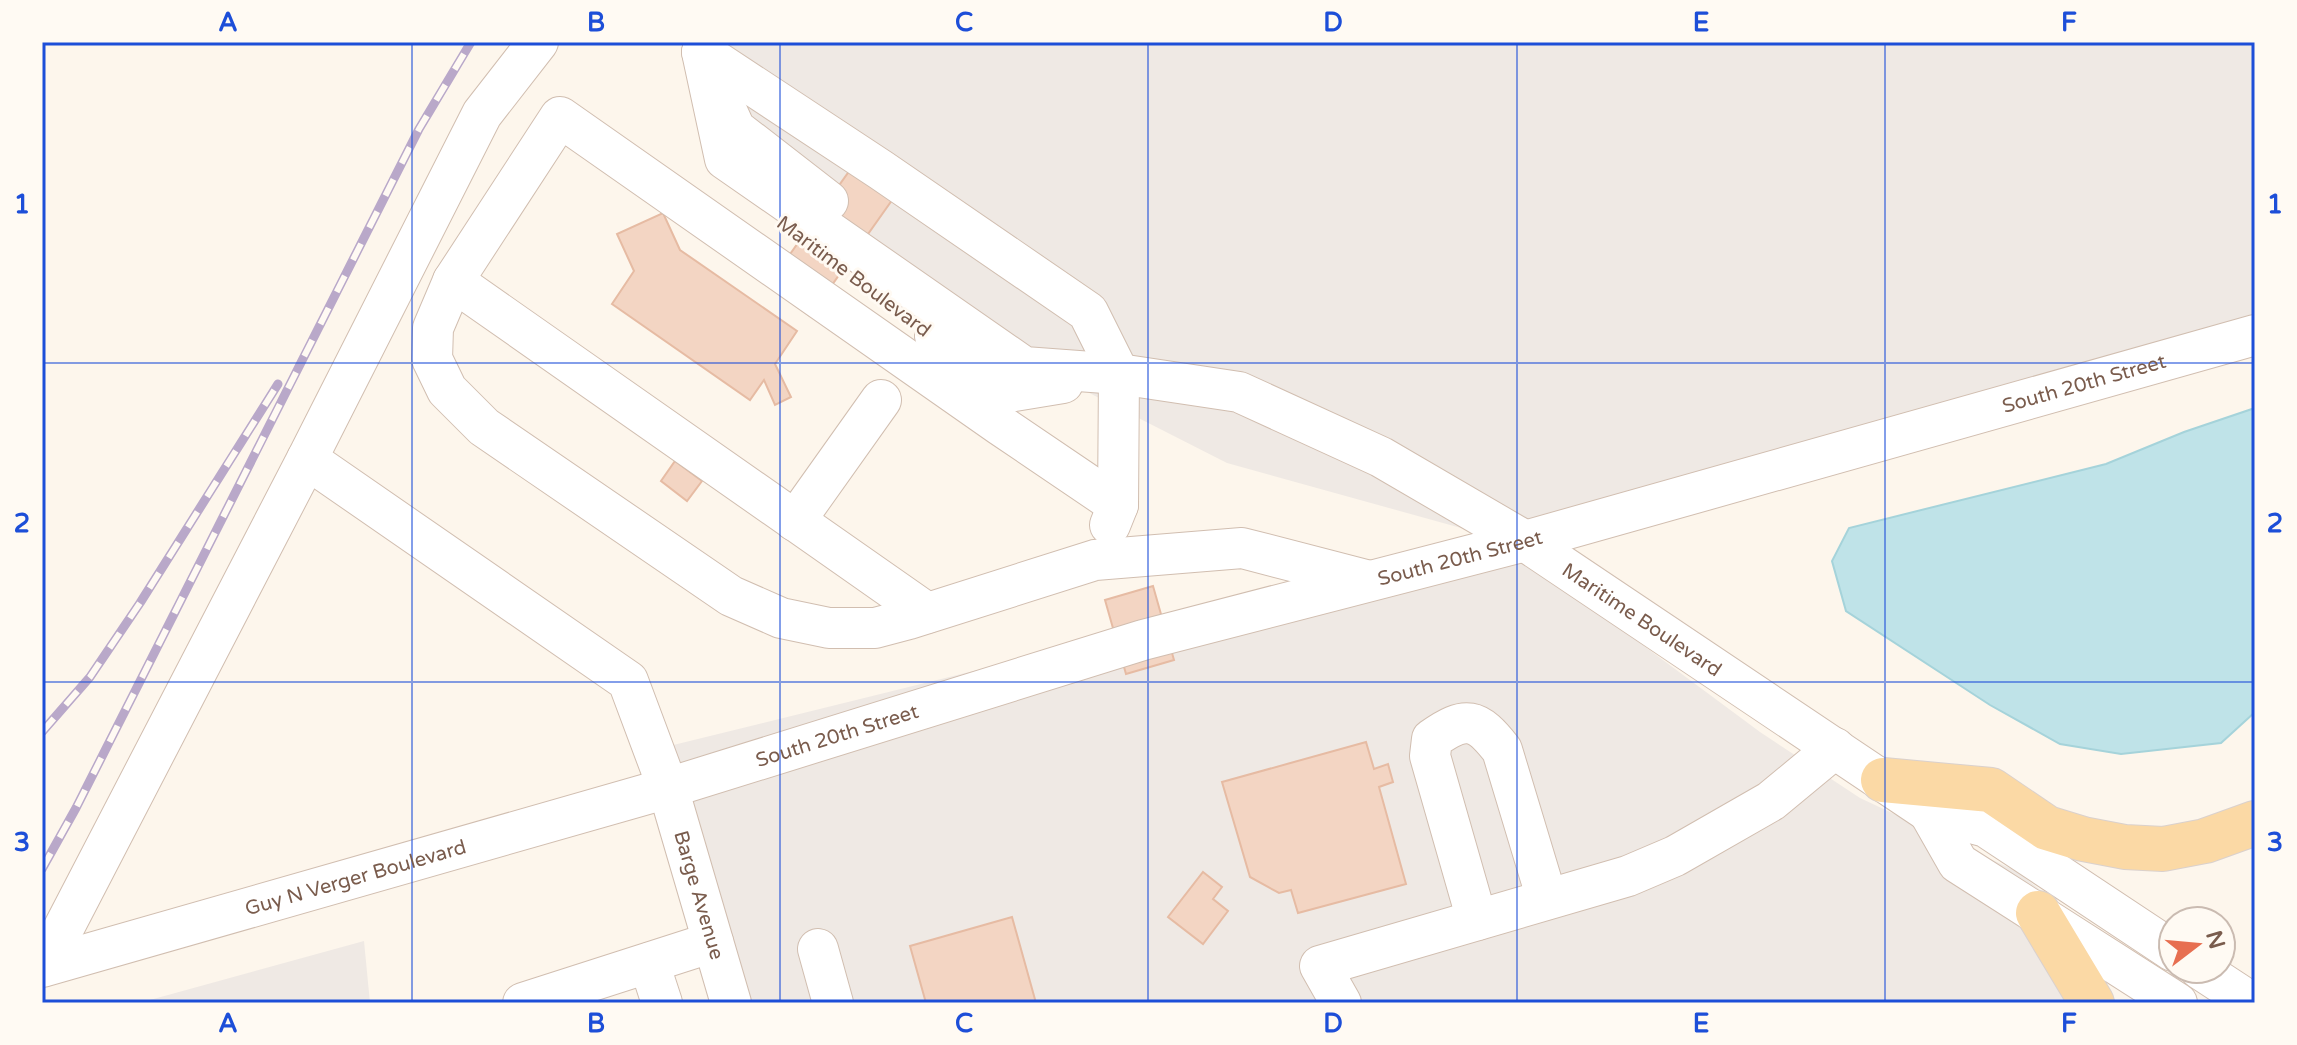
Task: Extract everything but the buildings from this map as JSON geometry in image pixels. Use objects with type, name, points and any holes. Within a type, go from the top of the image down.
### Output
[{"type":"main road","points":[[1883,780],[1991,790],[2047,828],[2125,847],[2163,849],[2205,841],[2255,823]]},
{"type":"main road","points":[[2038,913],[2092,1003]]},
{"type":"street","points":[[43,967],[482,114],[538,42]]},
{"type":"street","name":"Maritime Boulevard","points":[[698,47],[752,111],[869,188],[1061,326],[1119,374]]},
{"type":"street","name":"Maritime Boulevard","points":[[698,47],[725,159],[1024,367],[1119,374],[1239,392],[1381,457],[1525,541],[1929,812],[1986,827],[2157,940]]},
{"type":"street","points":[[1118,505],[560,117],[453,281],[433,328],[432,359],[447,390],[484,427],[731,596],[781,618],[829,628],[875,628],[1095,560],[1242,548],[1370,581]]},
{"type":"street","points":[[453,281],[927,613]]},
{"type":"street","name":"South 20th Street","points":[[668,788],[1143,640],[1525,541],[2255,335]]},
{"type":"street","points":[[1095,560],[1118,505],[1119,374]]},
{"type":"street","points":[[795,521],[881,400]]},
{"type":"street","name":"Barge Avenue","points":[[307,459],[628,681],[668,788],[731,1003]]},
{"type":"street","points":[[1477,920],[1430,756],[1432,739],[1451,725],[1473,723],[1487,730],[1502,750],[1547,899]]},
{"type":"street","points":[[1334,1001],[1320,966],[1628,876],[1675,856],[1771,801],[1835,748]]},
{"type":"street","name":"Guy N Verger Boulevard","points":[[43,967],[668,788]]},
{"type":"street","name":"Maritime Boulevard","points":[[1929,812],[1958,863],[2177,1003]]},
{"type":"street","points":[[523,1003],[713,942]]},
{"type":"street","points":[[818,949],[833,1003]]},
{"type":"street","points":[[649,963],[662,1003]]},
{"type":"street","points":[[2224,985],[2252,1003]]},
{"type":"shaded area","points":[[702,42],[2255,42],[2255,323],[1515,543],[1227,463],[863,278]]},
{"type":"shaded area","points":[[1509,546],[1760,732],[1860,798],[2016,871],[2080,921],[2112,1003],[725,1003],[653,750],[1221,610]]},
{"type":"shaded area","points":[[364,941],[370,1003],[139,1003]]},
{"type":"water","points":[[2255,408],[2255,712],[2221,743],[2121,754],[2060,744],[1990,705],[1846,611],[1832,561],[1849,528],[2106,464],[2184,432]]},
{"type":"railway","points":[[42,869],[76,808],[419,129],[471,42]]},
{"type":"railway","points":[[42,732],[90,677],[278,384]]}]
